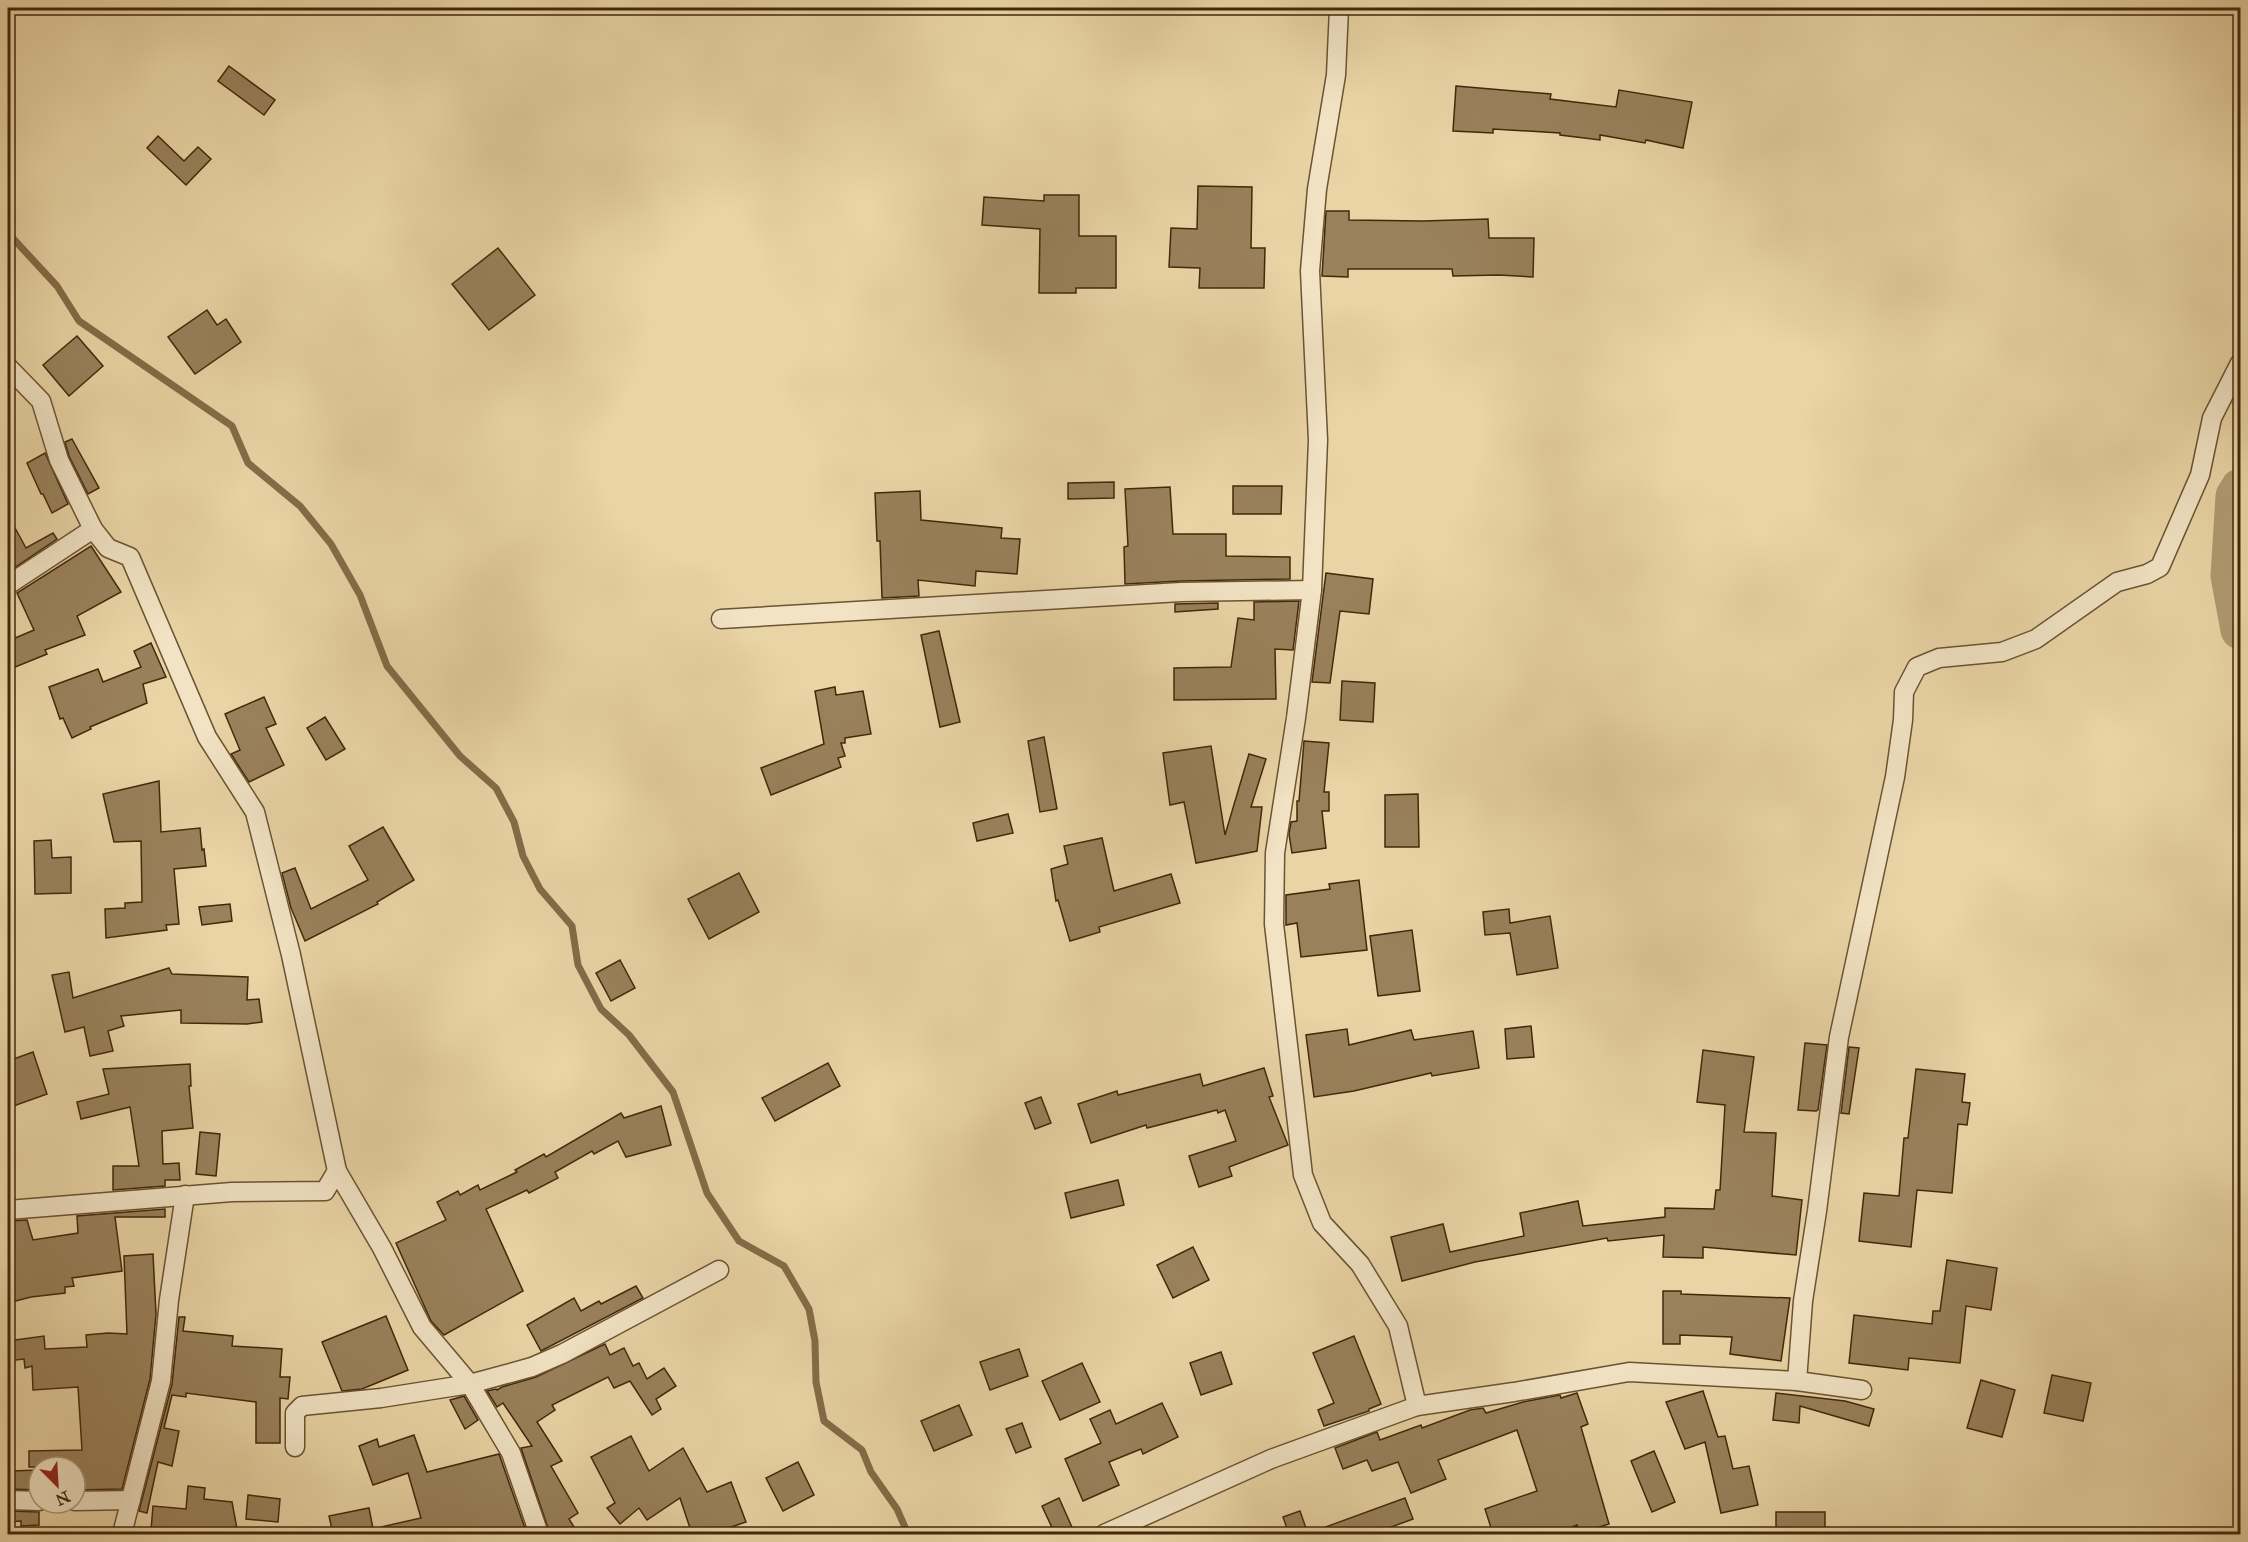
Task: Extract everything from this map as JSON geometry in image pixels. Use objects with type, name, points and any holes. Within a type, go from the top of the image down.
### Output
[{"type":"street","points":[[1339,8],[1336,75],[1317,189],[1310,271],[1318,440],[1312,590],[1296,718],[1275,853],[1274,924],[1303,1175],[1322,1223],[1360,1264],[1398,1326],[1417,1406]]},
{"type":"street","points":[[1797,1381],[1803,1301],[1839,1037],[1895,777],[1903,720],[1904,692],[1917,667],[1939,658],[2002,652],[2036,639],[2117,582],[2147,574],[2160,567],[2200,475],[2212,418],[2241,363]]},
{"type":"street","points":[[8,367],[41,401],[59,460],[93,529],[108,548],[130,556],[207,737],[255,812],[291,955],[337,1171],[423,1327],[470,1384],[511,1453],[539,1534]]},
{"type":"street","points":[[8,585],[93,529]]},
{"type":"street","points":[[721,619],[1181,592],[1312,590]]},
{"type":"street","points":[[8,1210],[232,1192],[325,1191],[337,1171]]},
{"type":"street","points":[[122,1534],[160,1381],[169,1300],[185,1196]]},
{"type":"street","points":[[295,1447],[294,1413],[302,1406],[381,1398],[470,1384],[532,1367],[562,1354],[719,1270]]},
{"type":"street","points":[[1104,1534],[1270,1459],[1417,1406],[1629,1372],[1797,1381],[1862,1390]]},
{"type":"street","points":[[8,1500],[27,1501]]},
{"type":"street","points":[[87,1501],[131,1500]]},
{"type":"building","points":[[229,66],[275,100],[264,115],[218,81]]},
{"type":"building","points":[[1456,86],[1551,94],[1550,99],[1616,107],[1619,90],[1692,102],[1683,148],[1646,140],[1645,143],[1600,135],[1600,140],[1560,135],[1560,133],[1493,129],[1493,133],[1453,131]]},
{"type":"building","points":[[158,136],[184,161],[198,147],[211,159],[186,185],[147,148]]},
{"type":"building","points":[[1198,186],[1252,187],[1251,248],[1265,248],[1264,288],[1199,288],[1200,268],[1169,267],[1171,228],[1197,229]]},
{"type":"building","points":[[1044,195],[1079,195],[1079,236],[1116,236],[1116,288],[1076,288],[1076,293],[1039,293],[1040,229],[982,225],[984,197],[1044,201]]},
{"type":"building","points":[[1326,211],[1349,211],[1349,220],[1488,219],[1489,238],[1534,238],[1533,277],[1453,276],[1452,269],[1348,269],[1348,277],[1322,276]]},
{"type":"building","points":[[498,248],[535,295],[489,330],[452,284]]},
{"type":"building","points":[[207,310],[217,325],[226,319],[241,342],[195,374],[168,337]]},
{"type":"building","points":[[77,336],[103,366],[69,396],[43,365]]},
{"type":"building","points":[[72,439],[99,488],[88,494],[69,456],[65,442]]},
{"type":"building","points":[[45,453],[68,504],[52,513],[27,463]]},
{"type":"building","points":[[1114,482],[1114,498],[1068,499],[1068,483]]},
{"type":"building","points":[[1233,486],[1282,486],[1281,514],[1233,514]]},
{"type":"building","points":[[1170,487],[1173,534],[1226,534],[1226,556],[1290,557],[1290,579],[1125,584],[1124,547],[1128,546],[1125,489]]},
{"type":"building","points":[[920,491],[921,520],[1002,528],[1001,538],[1020,539],[1017,574],[976,571],[975,586],[918,580],[919,596],[882,598],[875,493]]},
{"type":"building","points":[[8,515],[26,548],[53,533],[57,539],[8,572]]},
{"type":"building","points":[[91,546],[121,592],[77,616],[85,635],[45,650],[47,654],[8,670],[8,641],[34,630],[17,593]]},
{"type":"building","points":[[1326,573],[1373,579],[1369,614],[1340,611],[1330,683],[1312,682]]},
{"type":"building","points":[[1299,601],[1293,650],[1275,649],[1276,699],[1174,700],[1174,668],[1231,667],[1238,618],[1254,620],[1254,602]]},
{"type":"building","points":[[1218,603],[1218,609],[1175,612],[1175,604]]},
{"type":"building","points":[[939,631],[960,722],[940,727],[921,635]]},
{"type":"building","points":[[151,643],[166,677],[143,684],[147,703],[90,727],[91,729],[72,738],[63,718],[60,719],[49,687],[98,669],[103,682],[141,667],[134,651]]},
{"type":"building","points":[[1342,681],[1375,683],[1373,722],[1340,720]]},
{"type":"building","points":[[835,687],[836,695],[863,691],[871,734],[845,738],[845,743],[841,743],[845,756],[838,758],[841,767],[771,795],[761,768],[824,744],[815,691]]},
{"type":"building","points":[[264,697],[276,724],[266,728],[284,765],[249,782],[231,754],[240,750],[225,714]]},
{"type":"building","points":[[325,717],[345,749],[326,760],[307,728]]},
{"type":"building","points":[[1044,737],[1057,809],[1040,812],[1028,741]]},
{"type":"building","points":[[1304,741],[1329,743],[1324,792],[1329,792],[1329,811],[1322,811],[1326,848],[1292,853],[1289,834],[1291,822],[1297,821]]},
{"type":"building","points":[[1211,746],[1225,835],[1249,754],[1266,759],[1251,807],[1262,807],[1257,851],[1196,863],[1184,802],[1170,805],[1163,753]]},
{"type":"building","points":[[159,781],[161,832],[200,828],[206,866],[174,869],[179,924],[166,925],[167,930],[106,938],[105,909],[125,908],[125,903],[142,902],[141,841],[114,842],[103,794]]},
{"type":"building","points":[[1418,794],[1419,847],[1385,847],[1385,795]]},
{"type":"building","points":[[1008,814],[1013,833],[977,841],[973,823]]},
{"type":"building","points":[[383,827],[414,880],[377,902],[378,904],[305,941],[291,908],[282,873],[295,868],[311,909],[368,880],[349,846]]},
{"type":"building","points":[[1102,838],[1114,891],[1171,874],[1180,903],[1099,927],[1100,932],[1070,941],[1058,900],[1056,901],[1051,869],[1068,864],[1064,846]]},
{"type":"building","points":[[51,840],[52,858],[71,857],[71,893],[35,894],[34,841]]},
{"type":"building","points":[[739,873],[759,912],[709,939],[688,899]]},
{"type":"building","points":[[1359,880],[1367,950],[1301,957],[1297,923],[1286,925],[1286,895],[1330,889],[1329,884]]},
{"type":"building","points":[[230,904],[232,921],[202,925],[199,907]]},
{"type":"building","points":[[1509,909],[1510,923],[1550,916],[1558,968],[1517,975],[1510,933],[1485,935],[1483,912]]},
{"type":"building","points":[[1412,930],[1420,991],[1378,996],[1370,936]]},
{"type":"building","points":[[620,960],[635,988],[611,1001],[596,973]]},
{"type":"building","points":[[169,968],[172,974],[248,977],[247,1000],[259,999],[262,1022],[247,1024],[181,1023],[181,1010],[121,1016],[124,1026],[108,1031],[113,1051],[90,1056],[84,1027],[65,1032],[52,975],[69,972],[73,998]]},
{"type":"building","points":[[1531,1026],[1534,1057],[1507,1059],[1505,1029]]},
{"type":"building","points":[[1347,1029],[1349,1045],[1411,1030],[1414,1040],[1473,1031],[1479,1068],[1432,1076],[1431,1073],[1354,1091],[1314,1097],[1306,1035]]},
{"type":"building","points":[[1805,1043],[1827,1045],[1818,1110],[1816,1111],[1798,1110]]},
{"type":"building","points":[[1849,1047],[1859,1048],[1849,1114],[1841,1113]]},
{"type":"building","points":[[1703,1050],[1754,1057],[1744,1132],[1776,1133],[1772,1196],[1802,1200],[1796,1255],[1703,1247],[1703,1258],[1663,1257],[1664,1235],[1608,1241],[1607,1238],[1475,1262],[1402,1281],[1391,1237],[1443,1224],[1450,1252],[1524,1236],[1520,1213],[1578,1201],[1583,1226],[1665,1217],[1665,1208],[1714,1209],[1716,1190],[1720,1190],[1725,1105],[1697,1102]]},
{"type":"building","points":[[33,1052],[47,1094],[8,1108],[8,1061]]},
{"type":"building","points":[[828,1063],[840,1086],[775,1121],[762,1098]]},
{"type":"building","points":[[190,1064],[191,1086],[189,1086],[193,1128],[162,1131],[163,1164],[179,1163],[180,1180],[165,1180],[165,1186],[113,1190],[113,1166],[139,1166],[130,1107],[81,1119],[77,1102],[109,1094],[103,1069]]},
{"type":"building","points":[[1264,1068],[1273,1096],[1269,1097],[1288,1145],[1229,1167],[1232,1176],[1199,1187],[1189,1156],[1236,1141],[1225,1110],[1147,1128],[1146,1125],[1091,1143],[1078,1104],[1117,1091],[1118,1095],[1200,1074],[1203,1086]]},
{"type":"building","points":[[1916,1069],[1965,1074],[1962,1102],[1970,1103],[1967,1125],[1958,1124],[1952,1193],[1917,1190],[1911,1247],[1859,1241],[1864,1193],[1899,1196],[1904,1138],[1908,1138]]},
{"type":"building","points":[[1041,1097],[1051,1123],[1035,1129],[1025,1103]]},
{"type":"building","points":[[661,1106],[671,1145],[626,1157],[618,1141],[594,1154],[592,1151],[555,1172],[558,1178],[529,1193],[527,1190],[486,1209],[523,1291],[444,1335],[431,1321],[396,1243],[446,1220],[437,1202],[458,1191],[460,1195],[478,1185],[480,1190],[517,1172],[515,1170],[544,1154],[546,1157],[621,1113],[624,1118]]},
{"type":"building","points":[[200,1132],[220,1134],[216,1176],[196,1174]]},
{"type":"building","points":[[1118,1180],[1124,1205],[1071,1218],[1065,1193]]},
{"type":"building","points":[[165,1209],[165,1217],[115,1217],[122,1271],[72,1278],[74,1286],[65,1287],[65,1293],[31,1297],[8,1303],[8,1221],[27,1220],[33,1240],[78,1233],[77,1216]]},
{"type":"building","points":[[1193,1247],[1209,1280],[1173,1298],[1157,1265]]},
{"type":"building","points":[[153,1254],[156,1314],[150,1379],[122,1489],[87,1490],[87,1455],[29,1455],[29,1451],[82,1450],[78,1387],[33,1390],[32,1366],[25,1368],[24,1359],[8,1361],[8,1341],[44,1336],[45,1349],[87,1347],[86,1335],[127,1334],[124,1256]]},
{"type":"building","points":[[1947,1260],[1997,1268],[1991,1310],[1966,1306],[1960,1363],[1909,1358],[1908,1370],[1849,1363],[1854,1315],[1932,1324],[1933,1311],[1940,1311]]},
{"type":"building","points":[[636,1286],[643,1298],[541,1351],[527,1325],[574,1298],[581,1311],[599,1301],[601,1304]]},
{"type":"building","points":[[1663,1291],[1681,1291],[1681,1294],[1790,1298],[1781,1361],[1730,1354],[1732,1337],[1680,1335],[1680,1344],[1663,1344]]},
{"type":"building","points":[[386,1316],[408,1370],[362,1389],[342,1391],[322,1342]]},
{"type":"building","points":[[179,1317],[185,1317],[183,1331],[233,1336],[232,1346],[282,1349],[280,1377],[290,1377],[288,1399],[280,1398],[280,1443],[256,1443],[256,1402],[186,1393],[186,1397],[172,1395],[164,1428],[179,1431],[172,1466],[158,1462],[147,1513],[139,1511],[172,1384]]},
{"type":"building","points":[[1354,1336],[1381,1404],[1369,1411],[1324,1426],[1318,1410],[1334,1403],[1313,1353]]},
{"type":"building","points":[[605,1344],[610,1355],[624,1348],[633,1366],[639,1363],[647,1379],[664,1368],[676,1386],[656,1399],[661,1409],[652,1415],[630,1381],[614,1388],[608,1377],[552,1405],[555,1410],[537,1422],[562,1461],[551,1466],[578,1513],[569,1519],[574,1527],[562,1534],[550,1534],[521,1448],[532,1446],[503,1403],[497,1407],[487,1391],[536,1377]]},
{"type":"building","points":[[1019,1349],[1028,1376],[990,1390],[980,1362]]},
{"type":"building","points":[[1221,1352],[1232,1384],[1201,1395],[1190,1363]]},
{"type":"building","points":[[1082,1363],[1100,1402],[1060,1420],[1042,1381]]},
{"type":"building","points":[[2052,1375],[2091,1383],[2083,1421],[2044,1413]]},
{"type":"building","points":[[1981,1380],[2015,1390],[2002,1437],[1967,1428]]},
{"type":"building","points":[[1703,1391],[1718,1437],[1725,1436],[1733,1469],[1749,1466],[1758,1505],[1721,1513],[1705,1442],[1685,1449],[1666,1402]]},
{"type":"building","points":[[1577,1393],[1588,1424],[1581,1427],[1609,1524],[1580,1533],[1577,1525],[1554,1534],[1539,1534],[1536,1528],[1516,1534],[1493,1534],[1485,1509],[1537,1491],[1517,1430],[1438,1460],[1446,1479],[1411,1493],[1398,1462],[1372,1471],[1367,1460],[1343,1469],[1335,1448],[1377,1432],[1380,1440],[1421,1425],[1422,1428],[1470,1410],[1483,1408],[1486,1413],[1523,1402],[1560,1395],[1561,1398]]},
{"type":"building","points":[[1776,1393],[1845,1401],[1874,1409],[1869,1426],[1800,1406],[1799,1423],[1773,1420]]},
{"type":"building","points":[[464,1396],[478,1420],[465,1429],[450,1400]]},
{"type":"building","points":[[1162,1403],[1178,1437],[1143,1454],[1141,1449],[1109,1462],[1119,1485],[1083,1501],[1065,1459],[1101,1443],[1090,1419],[1110,1410],[1116,1424]]},
{"type":"building","points":[[959,1405],[972,1435],[934,1451],[921,1421]]},
{"type":"building","points":[[1022,1423],[1031,1447],[1016,1453],[1006,1429]]},
{"type":"building","points":[[414,1435],[427,1472],[499,1454],[527,1534],[457,1534],[456,1528],[433,1534],[382,1534],[381,1527],[421,1518],[408,1473],[373,1485],[359,1446],[377,1439],[379,1447]]},
{"type":"building","points":[[631,1436],[649,1471],[683,1448],[707,1492],[731,1482],[746,1522],[710,1534],[692,1534],[680,1498],[647,1520],[639,1508],[620,1524],[607,1508],[615,1503],[591,1457]]},
{"type":"building","points":[[1654,1451],[1675,1502],[1652,1512],[1631,1461]]},
{"type":"building","points":[[798,1462],[814,1495],[783,1511],[766,1478]]},
{"type":"building","points":[[27,1470],[27,1490],[8,1489],[11,1471]]},
{"type":"building","points":[[188,1486],[205,1488],[204,1499],[232,1502],[238,1534],[188,1534],[151,1530],[153,1506],[186,1509]]},
{"type":"building","points":[[248,1495],[280,1499],[278,1522],[246,1519]]},
{"type":"building","points":[[1059,1498],[1075,1534],[1055,1534],[1042,1506]]},
{"type":"building","points":[[1405,1498],[1413,1519],[1372,1534],[1313,1534],[1312,1532]]},
{"type":"building","points":[[369,1508],[374,1534],[333,1534],[329,1516]]},
{"type":"building","points":[[8,1511],[27,1512],[27,1515],[39,1515],[39,1525],[21,1526],[21,1521],[8,1522]]},
{"type":"building","points":[[1300,1511],[1308,1534],[1289,1534],[1283,1517]]},
{"type":"building","points":[[1776,1512],[1825,1512],[1825,1534],[1776,1534]]},
{"type":"waterway","points":[[8,233],[57,286],[79,321],[232,426],[248,463],[300,506],[331,544],[360,595],[387,666],[460,756],[496,788],[514,822],[523,856],[540,889],[572,926],[578,965],[601,1009],[629,1035],[673,1092],[707,1193],[739,1241],[784,1266],[809,1309],[815,1341],[816,1382],[824,1421],[862,1450],[871,1472],[897,1509],[908,1534]]},
{"type":"waterway","points":[[2240,488],[2235,496],[2230,576],[2240,630]]}]
